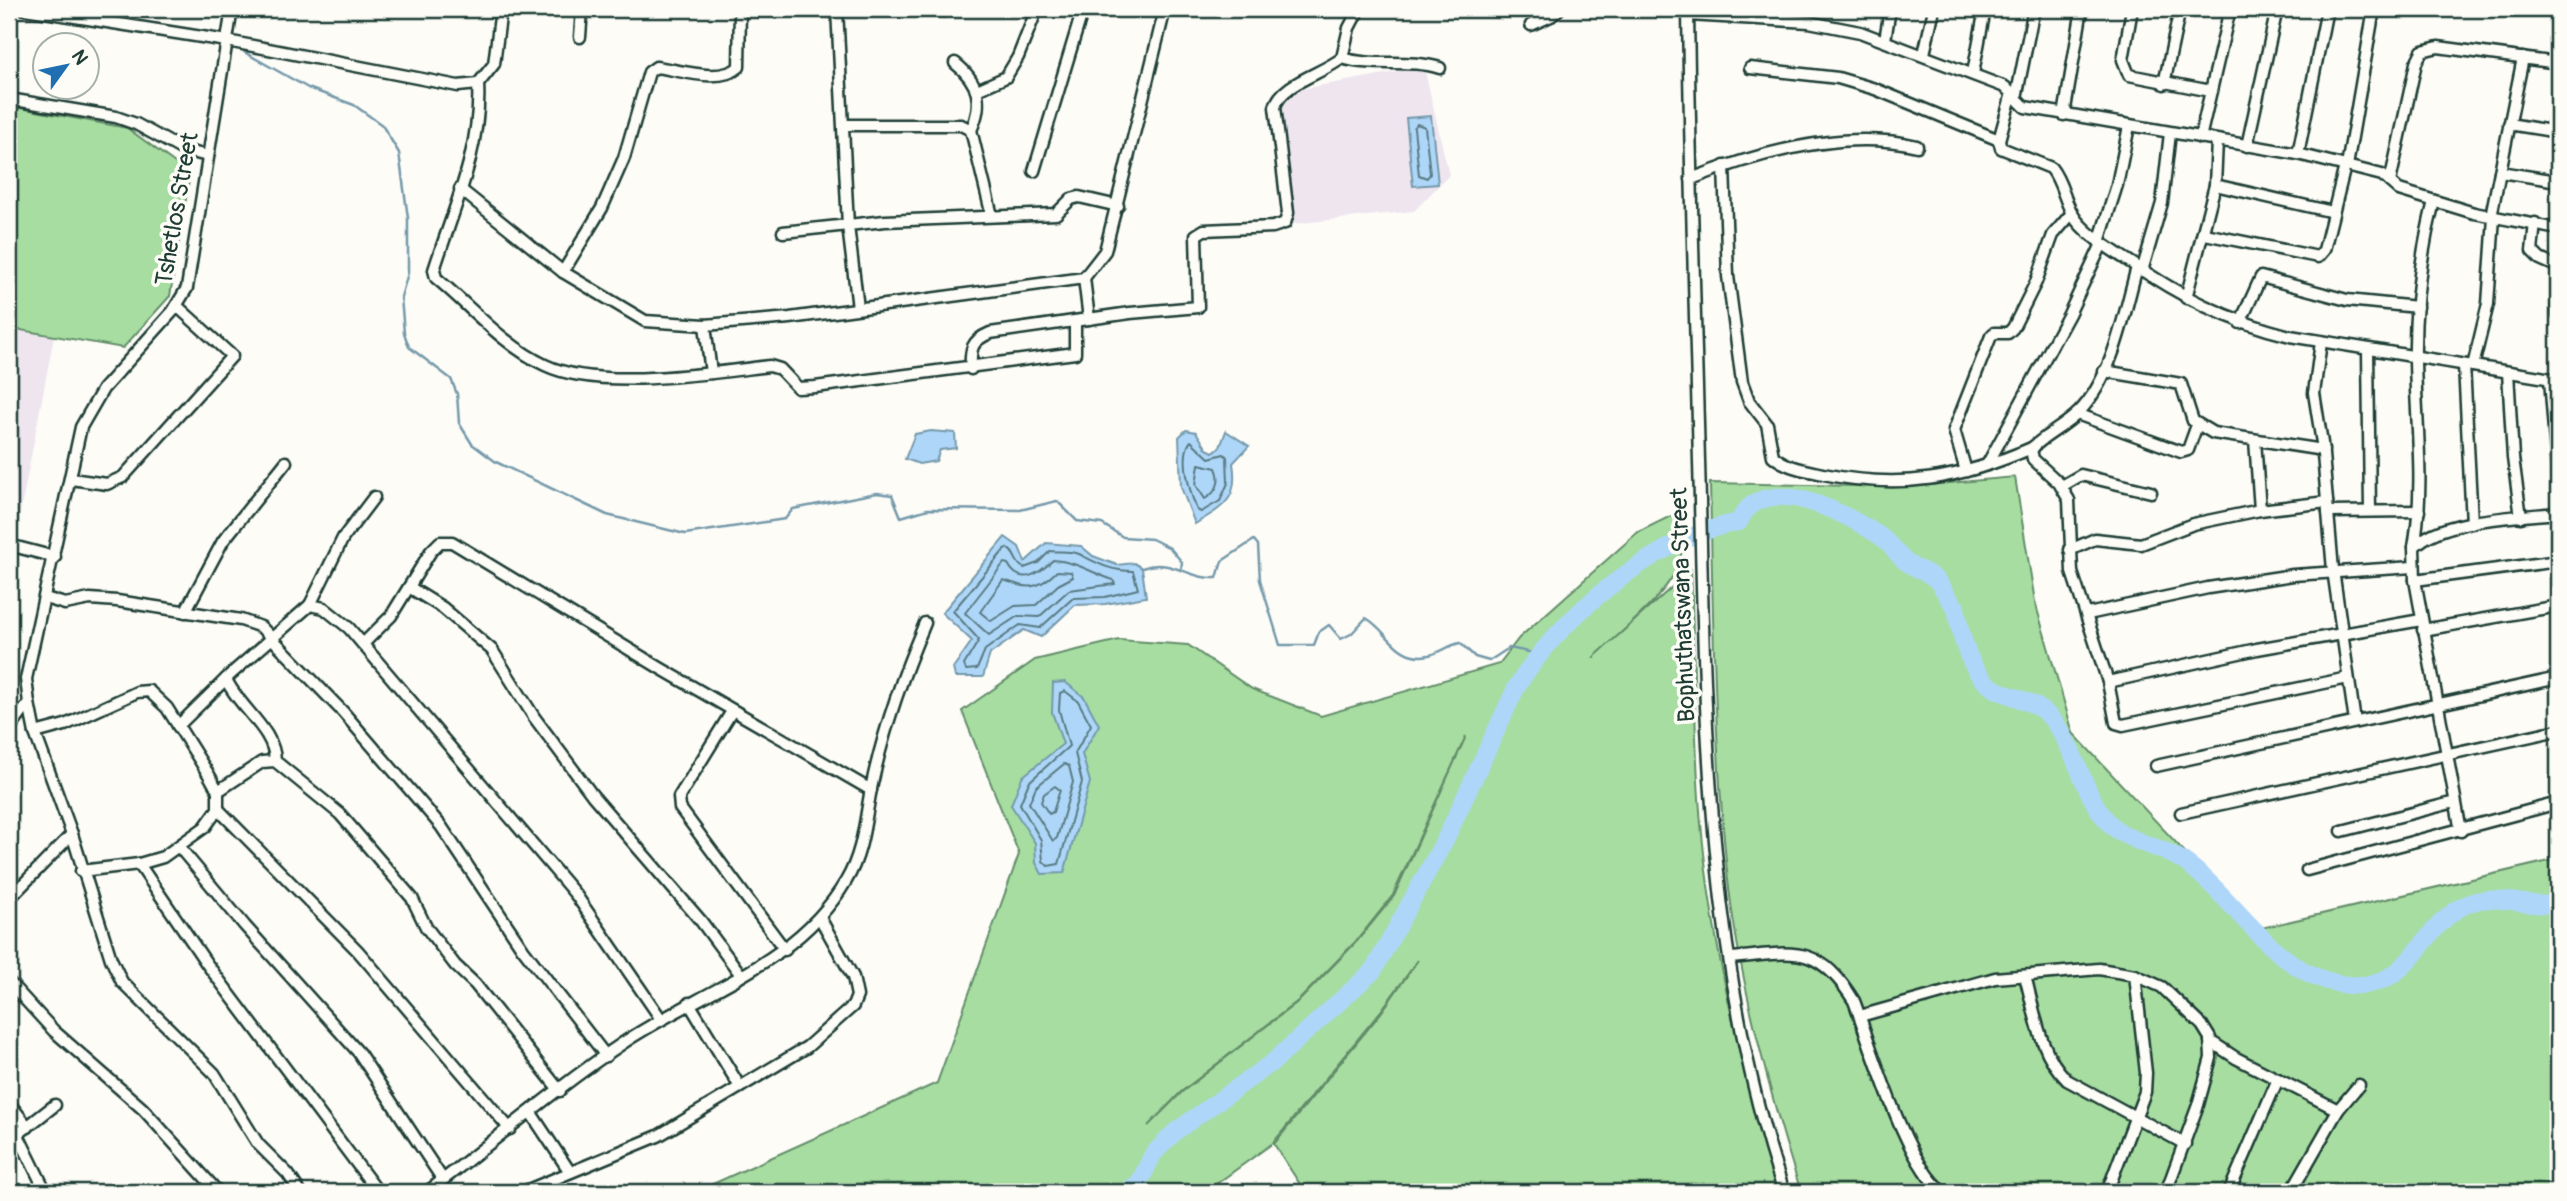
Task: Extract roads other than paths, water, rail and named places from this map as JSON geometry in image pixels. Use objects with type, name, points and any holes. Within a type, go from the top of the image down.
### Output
[{"type":"street","points":[[25,9],[227,41],[458,86],[478,84]]},
{"type":"street","name":"Tshetlos Street","points":[[232,9],[192,270],[177,306],[91,405],[81,427],[46,598],[26,679],[35,733],[122,982],[215,1073],[258,1144],[288,1174],[300,1192]]},
{"type":"street","points":[[501,9],[494,64],[478,84],[480,110],[473,149],[434,270],[436,278],[515,346],[544,365],[568,374],[604,377],[711,373],[770,366],[780,369],[798,388],[971,369],[1075,353],[1075,321]]},
{"type":"street","points":[[580,37],[582,9]]},
{"type":"street","points":[[563,272],[602,208],[619,170],[649,72],[656,67],[719,75],[732,74],[739,68],[740,9]]},
{"type":"street","points":[[837,9],[848,226],[858,308]]},
{"type":"street","points":[[977,90],[1006,77],[1018,57],[1037,9]]},
{"type":"street","points":[[1034,172],[1083,9]]},
{"type":"street","points":[[460,188],[563,272],[645,321],[705,325],[1084,278],[1105,251],[1165,9]]},
{"type":"street","points":[[971,369],[971,352],[976,340],[990,333],[1198,307],[1196,234],[1204,230],[1273,228],[1285,223],[1288,213],[1275,107],[1278,96],[1285,89],[1312,78],[1342,58],[1349,27],[1359,9]]},
{"type":"street","points":[[1531,24],[1552,16],[1559,9]]},
{"type":"street","points":[[1784,9],[1784,20]]},
{"type":"street","points":[[1885,40],[1890,9]]},
{"type":"street","points":[[1924,54],[1934,9]]},
{"type":"street","points":[[1973,73],[1984,9]]},
{"type":"street","points":[[1999,141],[2014,96],[2034,9]]},
{"type":"street","points":[[2064,115],[2082,9]]},
{"type":"street","points":[[2132,9],[2123,67],[2136,79],[2211,91]]},
{"type":"street","points":[[2164,84],[2180,9]]},
{"type":"street","points":[[2200,138],[2230,9]]},
{"type":"street","points":[[2247,146],[2277,9]]},
{"type":"street","points":[[2298,154],[2326,9]]},
{"type":"street","points":[[2205,234],[2318,257],[2324,250],[2346,166],[2374,9]]},
{"type":"street","points":[[1688,12],[1830,26],[1885,40],[1973,73],[2014,96],[2025,107],[2298,154],[2382,175],[2399,190],[2434,201],[2493,217],[2558,229]]},
{"type":"street","name":"Bophuthatswana Street","points":[[1688,12],[1701,580],[1714,832],[1731,958],[1755,1089],[1784,1192]]},
{"type":"street","points":[[2390,182],[2416,62],[2422,51],[2438,47],[2558,63]]},
{"type":"street","points":[[1342,58],[1363,64],[1423,63],[1440,68]]},
{"type":"street","points":[[2472,523],[2468,365],[2488,304],[2493,217],[2523,58]]},
{"type":"street","points":[[955,63],[968,73],[977,90],[979,112],[971,130],[992,216]]},
{"type":"street","points":[[1750,68],[1838,78],[1875,89],[1999,141],[2006,153],[2051,168],[2071,213],[2100,243],[2186,298],[2240,323],[2368,351],[2554,379],[2558,484]]},
{"type":"street","points":[[9,99],[116,117],[136,124],[183,150],[208,156]]},
{"type":"street","points":[[2509,124],[2555,132],[2558,106]]},
{"type":"street","points":[[844,125],[961,125],[971,130]]},
{"type":"street","points":[[1987,465],[2069,314],[2100,243],[2117,185],[2129,126]]},
{"type":"street","points":[[1724,166],[1728,276],[1742,382],[1749,401],[1766,424],[1773,456],[1801,469],[1875,481],[1921,482],[1987,465],[2034,446],[2077,414],[2110,363],[2162,203],[2170,132]]},
{"type":"street","points":[[2186,298],[2205,234],[2215,185],[2217,141]]},
{"type":"street","points":[[1691,179],[1724,166],[1800,146],[1884,142],[1917,146]]},
{"type":"street","points":[[2500,172],[2558,181]]},
{"type":"street","points":[[2215,185],[2333,212]]},
{"type":"street","points":[[783,232],[992,216],[1056,214],[1071,199],[1079,197],[1118,206]]},
{"type":"street","points":[[2434,201],[2424,249],[2417,307],[2415,358],[2419,511],[2413,567],[2445,754],[2462,831]]},
{"type":"street","points":[[1966,471],[1955,437],[1958,417],[1991,336],[1994,333],[2008,333],[2013,328],[2036,282],[2053,235],[2071,213]]},
{"type":"street","points":[[2535,223],[2532,251],[2540,260],[2558,267]]},
{"type":"street","points":[[2240,323],[2261,277],[2347,300],[2417,307]]},
{"type":"street","points":[[1084,278],[1089,319]]},
{"type":"street","points":[[2558,303],[2558,314]]},
{"type":"street","points":[[71,479],[107,484],[123,477],[232,356],[177,306]]},
{"type":"street","points":[[705,325],[711,373]]},
{"type":"street","points":[[2321,342],[2314,393],[2323,450],[2333,570],[2355,722]]},
{"type":"street","points":[[2368,351],[2370,511]]},
{"type":"street","points":[[2104,371],[2181,384],[2189,415],[2197,425],[2213,433],[2323,450]]},
{"type":"street","points":[[2508,372],[2513,458],[2521,517]]},
{"type":"street","points":[[2077,414],[2181,452],[2188,450],[2197,425]]},
{"type":"street","points":[[2255,440],[2260,510]]},
{"type":"street","points":[[2034,446],[2033,459],[2062,486],[2069,500],[2070,550],[2076,587],[2088,614],[2108,682],[2114,719],[2118,725],[2348,678]]},
{"type":"street","points":[[185,612],[223,541],[286,462]]},
{"type":"street","points":[[2062,486],[2081,475],[2151,492]]},
{"type":"street","points":[[178,726],[310,604],[343,538],[374,497]]},
{"type":"street","points":[[2070,550],[2095,539],[2141,544],[2193,524],[2260,510],[2328,507],[2370,511],[2419,511]]},
{"type":"street","points":[[2414,547],[2435,534],[2472,523],[2558,513]]},
{"type":"street","points":[[363,645],[391,616],[431,551],[440,542],[452,542],[732,711],[871,790]]},
{"type":"street","points":[[9,545],[54,557]]},
{"type":"street","points":[[2415,580],[2558,561]]},
{"type":"street","points":[[2088,614],[2208,588],[2333,570],[2413,567]]},
{"type":"street","points":[[409,587],[443,608],[492,650],[534,717],[593,796],[701,921],[741,975]]},
{"type":"street","points":[[46,598],[65,604],[90,599],[117,601],[241,620],[261,627],[343,712],[441,827],[523,949],[606,1056]]},
{"type":"street","points":[[310,604],[324,608],[349,628],[576,895],[661,1019]]},
{"type":"street","points":[[2108,682],[2341,634],[2558,606]]},
{"type":"street","points":[[427,1192],[606,1056],[661,1019],[785,950],[820,918],[855,865],[871,790],[908,662],[925,623]]},
{"type":"street","points":[[2156,766],[2558,678]]},
{"type":"street","points":[[226,679],[236,699],[269,738],[275,750],[275,761]]},
{"type":"street","points":[[35,733],[65,725],[137,692],[149,691],[167,708],[218,791],[218,808],[205,827],[180,848],[139,864],[81,871]]},
{"type":"street","points":[[9,730],[29,703]]},
{"type":"street","points":[[732,711],[679,797],[680,808],[785,950]]},
{"type":"street","points":[[2181,813],[2558,730]]},
{"type":"street","points":[[218,791],[262,762],[275,761],[349,825],[412,898],[426,927],[455,965],[475,984],[560,1091]]},
{"type":"street","points":[[2342,831],[2455,802]]},
{"type":"street","points":[[2307,870],[2462,831],[2558,803]]},
{"type":"street","points":[[218,808],[358,951],[510,1129]]},
{"type":"street","points":[[9,899],[72,834]]},
{"type":"street","points":[[180,848],[244,926],[359,1053],[443,1180]]},
{"type":"street","points":[[139,864],[207,964],[378,1192]]},
{"type":"street","points":[[523,1192],[658,1136],[807,1047],[853,1006],[857,996],[853,976],[820,918]]},
{"type":"street","points":[[1731,958],[1808,954],[1825,965],[1843,984],[1860,1016],[1905,1135],[1926,1176],[1944,1192]]},
{"type":"street","points":[[1860,1016],[1995,978],[2099,969],[2135,975],[2162,987],[2202,1025],[2210,1041],[2211,1058],[2185,1144],[2166,1192]]},
{"type":"street","points":[[2107,1192],[2145,1092],[2146,1073],[2135,975]]},
{"type":"street","points":[[2025,976],[2043,1044],[2053,1067],[2067,1080],[2185,1144]]},
{"type":"street","points":[[9,982],[54,1031],[143,1109],[218,1192]]},
{"type":"street","points":[[689,1003],[740,1087]]},
{"type":"street","points":[[2210,1041],[2338,1110]]},
{"type":"street","points":[[2229,1192],[2278,1079]]},
{"type":"street","points":[[2291,1192],[2338,1110],[2359,1085]]},
{"type":"street","points":[[9,1103],[28,1127]]},
{"type":"street","points":[[47,1192],[13,1138],[55,1105]]},
{"type":"street","points":[[531,1113],[570,1172]]},
{"type":"water","points":[[1431,116],[1438,184],[1413,186],[1406,118]]},
{"type":"water","points":[[1186,430],[1196,432],[1207,449],[1213,452],[1220,447],[1226,431],[1249,446],[1233,463],[1234,486],[1227,501],[1195,524],[1181,487],[1179,437]]},
{"type":"water","points":[[931,431],[955,433],[956,448],[940,450],[936,461],[919,464],[905,459],[915,434]]},
{"type":"water","points":[[1005,537],[1019,547],[1025,562],[1046,543],[1081,546],[1093,556],[1117,565],[1134,563],[1142,568],[1146,597],[1105,604],[1075,605],[1041,637],[1024,630],[990,654],[983,677],[955,677],[953,668],[972,641],[942,613]]},
{"type":"water","points":[[1065,682],[1084,697],[1099,725],[1082,754],[1090,782],[1064,873],[1042,874],[1036,863],[1035,843],[1011,805],[1022,777],[1063,744],[1052,712],[1053,683]]},
{"type":"waterway","points":[[244,52],[308,88],[354,105],[382,125],[399,153],[408,218],[408,273],[401,297],[404,333],[409,347],[451,379],[457,394],[459,423],[472,444],[496,462],[607,515],[685,534],[785,519],[793,509],[877,493],[892,495],[901,517],[928,509],[1020,510],[1057,501],[1077,521],[1102,524],[1123,537],[1152,539],[1170,548],[1182,562],[1181,570]]},
{"type":"waterway","points":[[1126,1192],[1139,1183],[1153,1154],[1176,1131],[1273,1062],[1373,971],[1445,840],[1516,688],[1557,634],[1612,584],[1643,562],[1675,544],[1739,522],[1750,506],[1766,498],[1805,500],[1847,517],[1880,536],[1906,562],[1934,578],[1956,607],[1968,654],[1980,675],[1997,690],[2029,702],[2049,716],[2070,748],[2094,802],[2111,825],[2128,837],[2186,863],[2206,879],[2279,954],[2300,968],[2323,979],[2348,985],[2370,984],[2387,978],[2401,968],[2436,928],[2465,905],[2487,899],[2534,904],[2558,903]]},
{"type":"waterway","points":[[1142,568],[1162,565],[1198,576],[1217,578],[1222,561],[1254,540],[1258,545],[1260,580],[1280,645],[1314,645],[1319,632],[1329,625],[1341,639],[1351,634],[1366,618],[1401,650],[1418,656],[1433,654],[1460,643],[1475,657],[1489,661],[1509,648],[1539,654]]}]
